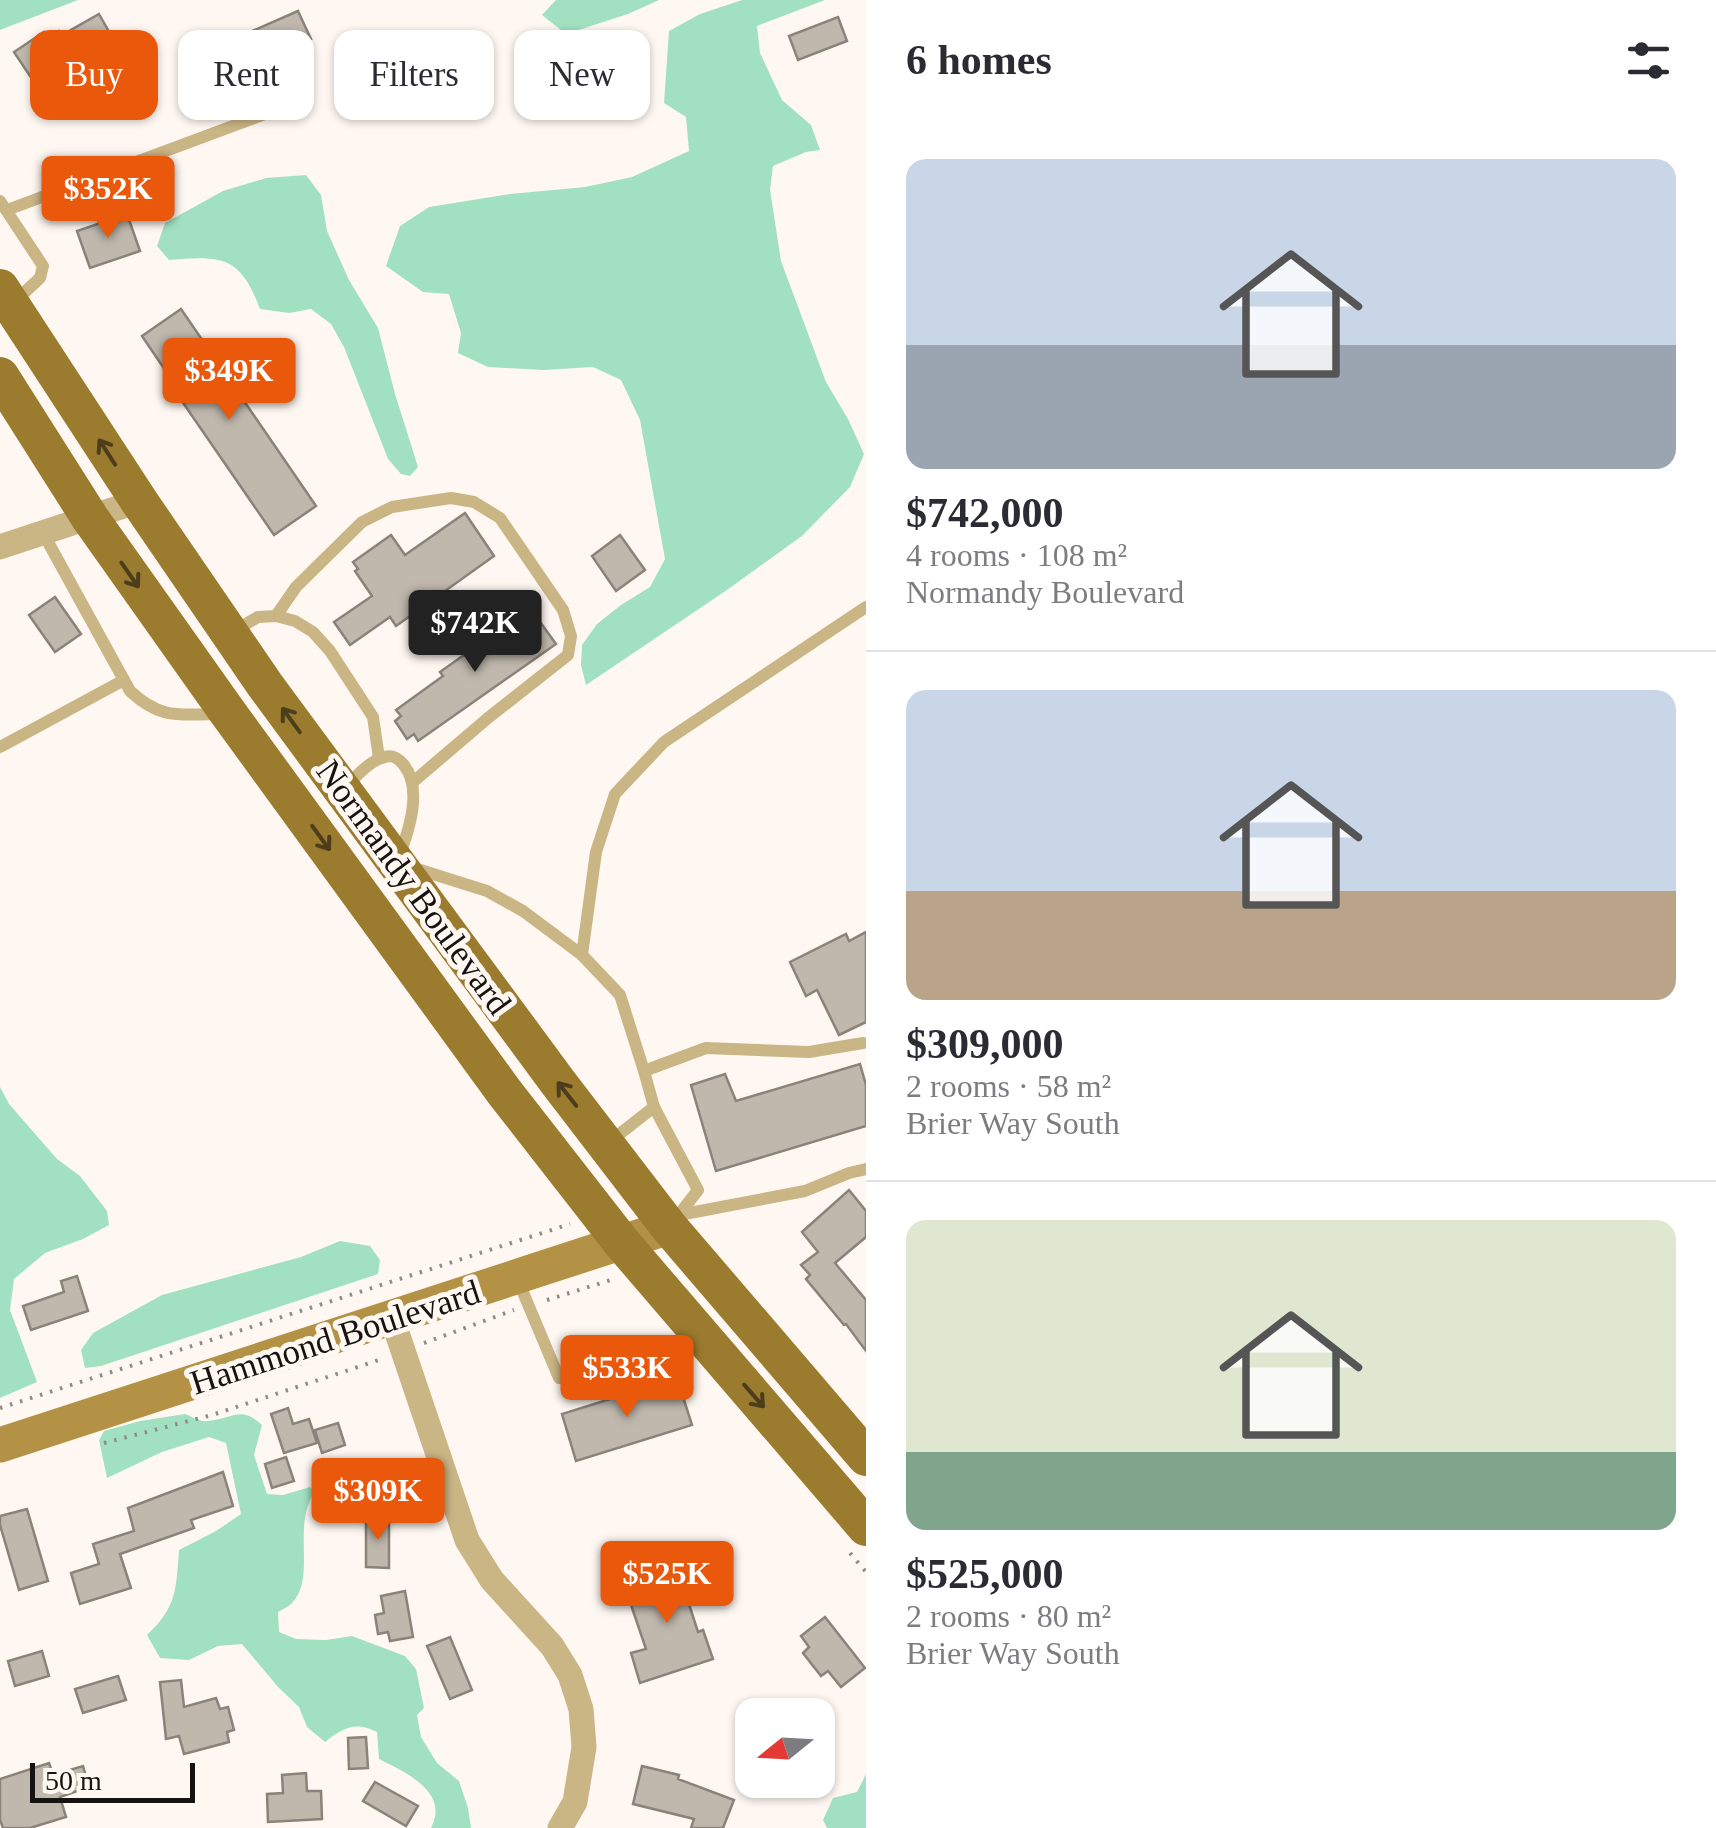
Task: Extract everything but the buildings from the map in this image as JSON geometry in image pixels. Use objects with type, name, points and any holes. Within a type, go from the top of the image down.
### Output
[{"type":"main road","name":"Normandy Boulevard","points":[[6,296],[230,634],[396,863],[606,1145],[674,1221],[866,1457]]},
{"type":"main road","name":"Normandy Boulevard","points":[[0,376],[90,518],[505,1093],[618,1261],[700,1334],[866,1526]]},
{"type":"main road","points":[[361,893],[396,863]]},
{"type":"street","points":[[0,547],[139,501]]},
{"type":"street","name":"Hammond Boulevard","points":[[0,1445],[398,1334],[618,1261],[674,1221]]},
{"type":"street","points":[[398,1334],[467,1540],[492,1580],[552,1646],[570,1676],[581,1709],[584,1747],[575,1802],[560,1828]]},
{"type":"lane","points":[[6,296],[40,278],[43,266],[3,205],[247,120]]},
{"type":"lane","points":[[276,616],[296,587],[347,534],[392,507],[451,498],[474,502],[500,518],[563,610],[571,636],[568,656],[413,782]]},
{"type":"lane","points":[[43,533],[130,691],[145,705],[166,714],[228,714]]},
{"type":"lane","points":[[582,955],[596,852],[615,794],[664,742],[866,607]]},
{"type":"lane","points":[[230,634],[258,617],[276,616],[295,621],[312,632],[330,651],[374,718],[379,758]]},
{"type":"lane","points":[[0,746],[124,680]]},
{"type":"lane","points":[[342,790],[379,758],[398,758],[413,782],[408,833],[396,863],[487,891],[522,911],[582,955],[620,994],[654,1107],[698,1190],[674,1221]]},
{"type":"lane","points":[[644,1071],[706,1048],[809,1052],[863,1043]]},
{"type":"lane","points":[[606,1145],[654,1107]]},
{"type":"lane","points":[[674,1221],[805,1192],[849,1172],[866,1170]]},
{"type":"lane","points":[[522,1292],[559,1378],[700,1334]]},
{"type":"path","points":[[0,1408],[572,1224]]},
{"type":"path","points":[[91,1446],[212,1415],[398,1334],[618,1261]]},
{"type":"green space","points":[[0,0],[78,0],[0,30]]},
{"type":"green space","points":[[556,0],[659,0],[578,30],[561,30],[542,15]]},
{"type":"green space","points":[[742,0],[825,0],[757,26],[760,53],[782,100],[811,125],[820,150],[773,166],[770,190],[781,261],[826,382],[864,454],[850,487],[802,536],[586,685],[582,645],[597,624],[650,587],[665,559],[640,420],[621,380],[593,367],[488,367],[458,353],[461,333],[449,294],[423,292],[386,266],[400,226],[429,207],[585,187],[632,177],[689,151],[686,117],[664,103],[669,31],[700,14]]},
{"type":"green space","points":[[306,175],[321,195],[327,231],[349,280],[378,328],[418,467],[410,476],[401,474],[388,459],[344,347],[331,324],[311,309],[289,313],[260,309],[245,278],[227,263],[202,258],[169,260],[157,246],[165,223],[223,191],[266,178]]},
{"type":"green space","points":[[0,1087],[9,1104],[57,1159],[80,1176],[107,1211],[109,1225],[45,1253],[14,1279],[10,1310],[37,1382],[0,1398]]},
{"type":"green space","points":[[340,1241],[370,1246],[380,1260],[378,1274],[85,1368],[81,1350],[93,1333],[162,1295],[301,1257]]},
{"type":"green space","points":[[185,1414],[205,1421],[242,1414],[254,1419],[262,1425],[254,1455],[267,1494],[283,1495],[310,1487],[315,1492],[305,1520],[303,1579],[292,1603],[278,1612],[279,1632],[296,1639],[352,1636],[405,1656],[416,1669],[424,1708],[417,1715],[421,1737],[437,1763],[459,1781],[471,1828],[431,1828],[435,1804],[430,1794],[412,1777],[379,1759],[377,1732],[349,1728],[325,1742],[307,1727],[299,1707],[242,1644],[218,1646],[189,1660],[160,1658],[147,1635],[170,1606],[179,1550],[241,1514],[226,1443],[209,1437],[162,1452],[107,1478],[99,1440],[104,1431]]},
{"type":"green space","points":[[866,1774],[866,1828],[827,1828],[823,1820],[833,1798],[857,1792]]}]
